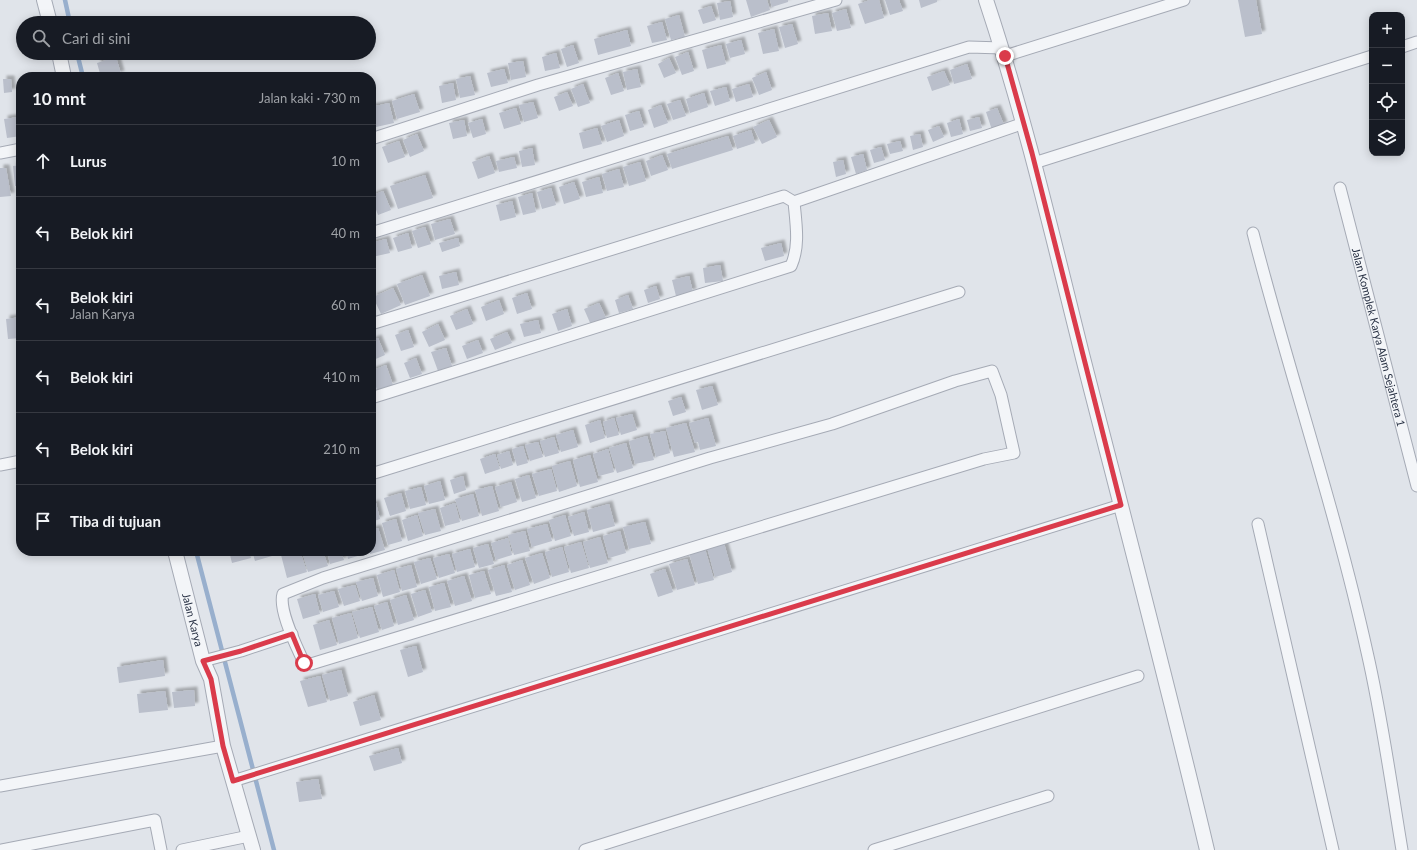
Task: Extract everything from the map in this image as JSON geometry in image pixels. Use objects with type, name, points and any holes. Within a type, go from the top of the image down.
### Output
[{"type":"street","points":[[44,0],[48,16]]},
{"type":"street","points":[[376,137],[538,85],[836,0]]},
{"type":"street","points":[[986,0],[1024,123],[1207,850]]},
{"type":"street","points":[[376,231],[969,46],[1003,52],[1184,0]]},
{"type":"street","points":[[1405,46],[1417,42]]},
{"type":"street","points":[[1034,163],[1369,57]]},
{"type":"street","points":[[60,60],[63,72]]},
{"type":"street","points":[[376,322],[784,196],[794,202],[1024,123]]},
{"type":"street","points":[[0,153],[16,150]]},
{"type":"street","name":"Jalan Komplek Karya Alam Sejahtera 1","points":[[1340,188],[1417,486]]},
{"type":"street","points":[[376,396],[791,266],[797,244],[794,202]]},
{"type":"street","points":[[1253,233],[1274,316],[1344,561],[1367,652],[1402,850]]},
{"type":"street","points":[[376,472],[959,292]]},
{"type":"street","points":[[992,371],[1001,395],[1014,453],[984,459],[311,664],[304,663],[292,634],[280,601],[283,594],[323,578],[710,458],[832,424],[955,381],[992,371]]},
{"type":"street","points":[[0,465],[16,462]]},
{"type":"street","points":[[240,779],[1121,505]]},
{"type":"street","points":[[1258,524],[1333,850]]},
{"type":"street","name":"Jalan Karya","points":[[177,556],[209,660],[223,746],[240,779],[249,836],[253,850]]},
{"type":"street","points":[[209,660],[292,634]]},
{"type":"street","points":[[585,850],[1138,676]]},
{"type":"street","points":[[0,786],[223,746]]},
{"type":"street","points":[[874,850],[1048,796]]},
{"type":"street","points":[[2,850],[155,820],[161,850]]},
{"type":"street","points":[[182,850],[249,836]]},
{"type":"building","points":[[746,0],[767,0],[770,10],[751,17]]},
{"type":"building","points":[[770,0],[788,0],[788,2],[772,7]]},
{"type":"building","points":[[870,0],[879,0],[884,18],[865,24],[858,4]]},
{"type":"building","points":[[885,0],[899,0],[903,11],[890,15]]},
{"type":"building","points":[[919,0],[937,0],[937,2],[921,8]]},
{"type":"building","points":[[1238,0],[1256,0],[1262,34],[1245,37]]},
{"type":"building","points":[[730,1],[733,17],[720,20],[717,3]]},
{"type":"building","points":[[711,6],[716,20],[703,24],[698,10]]},
{"type":"building","points":[[846,9],[851,28],[837,31],[832,13]]},
{"type":"building","points":[[828,13],[832,31],[815,34],[812,16]]},
{"type":"building","points":[[679,15],[685,37],[671,40],[665,19]]},
{"type":"building","points":[[662,22],[667,40],[652,43],[647,26]]},
{"type":"building","points":[[792,24],[798,44],[785,48],[779,27]]},
{"type":"building","points":[[774,29],[779,51],[763,54],[758,33]]},
{"type":"building","points":[[627,30],[631,46],[598,55],[594,39]]},
{"type":"building","points":[[741,40],[745,54],[730,58],[726,44]]},
{"type":"building","points":[[573,45],[579,63],[567,67],[561,49]]},
{"type":"building","points":[[721,45],[726,64],[707,69],[702,50]]},
{"type":"building","points":[[688,52],[694,71],[682,75],[675,57]]},
{"type":"building","points":[[556,53],[560,68],[545,71],[542,57]]},
{"type":"building","points":[[669,58],[676,73],[664,78],[658,64]]},
{"type":"building","points":[[106,60],[117,60],[120,72],[100,72],[97,63]]},
{"type":"building","points":[[523,61],[526,77],[511,80],[508,63]]},
{"type":"building","points":[[967,64],[972,79],[954,84],[950,70]]},
{"type":"building","points":[[504,69],[508,83],[491,87],[487,73]]},
{"type":"building","points":[[637,69],[641,87],[627,90],[623,72]]},
{"type":"building","points":[[944,71],[950,85],[932,91],[927,77]]},
{"type":"building","points":[[766,72],[772,90],[759,95],[752,78]]},
{"type":"building","points":[[618,73],[624,91],[611,95],[605,78]]},
{"type":"building","points":[[470,76],[475,95],[460,98],[456,79]]},
{"type":"building","points":[[3,79],[11,79],[12,92],[4,93]]},
{"type":"building","points":[[453,83],[456,100],[442,103],[439,86]]},
{"type":"building","points":[[583,84],[590,103],[578,107],[571,89]]},
{"type":"building","points":[[749,84],[753,97],[736,102],[732,89]]},
{"type":"building","points":[[726,87],[730,101],[715,106],[710,91]]},
{"type":"building","points":[[567,92],[573,106],[559,111],[554,97]]},
{"type":"building","points":[[704,93],[708,107],[690,113],[686,99]]},
{"type":"building","points":[[414,94],[420,112],[397,119],[392,101]]},
{"type":"building","points":[[680,100],[686,116],[673,120],[667,104]]},
{"type":"building","points":[[533,102],[538,118],[524,122],[519,105]]},
{"type":"building","points":[[389,103],[394,123],[376,127],[376,106]]},
{"type":"building","points":[[661,105],[668,123],[654,128],[648,110]]},
{"type":"building","points":[[516,108],[521,124],[504,129],[499,113]]},
{"type":"building","points":[[997,108],[1004,125],[992,130],[986,112]]},
{"type":"building","points":[[639,111],[644,127],[630,131],[625,115]]},
{"type":"building","points":[[16,117],[16,137],[7,138],[4,119]]},
{"type":"building","points":[[979,117],[982,128],[970,131],[967,120]]},
{"type":"building","points":[[482,119],[486,134],[473,138],[468,123]]},
{"type":"building","points":[[959,119],[963,134],[951,137],[947,123]]},
{"type":"building","points":[[464,120],[467,136],[453,139],[449,123]]},
{"type":"building","points":[[619,120],[624,136],[607,142],[601,126]]},
{"type":"building","points":[[769,120],[777,137],[762,144],[753,127]]},
{"type":"building","points":[[939,126],[944,137],[933,142],[928,130]]},
{"type":"building","points":[[597,128],[602,144],[583,149],[579,133]]},
{"type":"building","points":[[751,130],[755,143],[737,149],[733,136]]},
{"type":"building","points":[[417,134],[424,151],[410,157],[403,140]]},
{"type":"building","points":[[920,134],[923,147],[913,150],[910,136]]},
{"type":"building","points":[[728,136],[733,150],[672,169],[667,154]]},
{"type":"building","points":[[399,141],[405,157],[388,163],[382,147]]},
{"type":"building","points":[[900,141],[903,151],[890,154],[887,144]]},
{"type":"building","points":[[881,147],[885,160],[874,163],[870,150]]},
{"type":"building","points":[[532,148],[535,165],[522,167],[519,151]]},
{"type":"building","points":[[863,154],[867,170],[856,174],[851,157]]},
{"type":"building","points":[[662,155],[668,170],[651,176],[646,161]]},
{"type":"building","points":[[489,156],[495,173],[478,179],[472,162]]},
{"type":"building","points":[[514,157],[517,168],[499,172],[496,161]]},
{"type":"building","points":[[843,160],[846,174],[836,177],[833,162]]},
{"type":"building","points":[[640,162],[646,181],[629,186],[623,167]]},
{"type":"building","points":[[13,166],[16,166],[16,186],[15,186]]},
{"type":"building","points":[[0,168],[6,168],[11,196],[0,197]]},
{"type":"building","points":[[619,169],[624,187],[607,191],[602,174]]},
{"type":"building","points":[[425,175],[433,198],[398,209],[390,186]]},
{"type":"building","points":[[599,177],[603,193],[586,197],[582,182]]},
{"type":"building","points":[[574,182],[580,199],[564,204],[559,187]]},
{"type":"building","points":[[551,188],[556,205],[542,209],[537,192]]},
{"type":"building","points":[[383,191],[391,210],[378,215],[376,210],[376,194]]},
{"type":"building","points":[[532,193],[536,212],[523,215],[518,197]]},
{"type":"building","points":[[512,201],[516,217],[500,221],[496,205]]},
{"type":"building","points":[[450,219],[455,234],[435,240],[431,224]]},
{"type":"building","points":[[425,227],[431,244],[418,248],[412,231]]},
{"type":"building","points":[[408,233],[412,248],[398,252],[393,238]]},
{"type":"building","points":[[458,238],[460,246],[442,252],[439,243]]},
{"type":"building","points":[[386,239],[390,253],[376,256],[376,242]]},
{"type":"building","points":[[781,243],[784,256],[765,261],[761,248]]},
{"type":"building","points":[[720,265],[723,281],[705,283],[703,268]]},
{"type":"building","points":[[456,272],[459,285],[442,289],[439,276]]},
{"type":"building","points":[[422,275],[430,296],[405,305],[397,284]]},
{"type":"building","points":[[689,276],[693,292],[676,296],[672,280]]},
{"type":"building","points":[[656,286],[660,299],[648,303],[644,290]]},
{"type":"building","points":[[393,288],[401,305],[381,314],[376,303],[376,296]]},
{"type":"building","points":[[527,293],[532,309],[517,314],[512,298]]},
{"type":"building","points":[[628,295],[633,309],[619,313],[615,300]]},
{"type":"building","points":[[499,300],[504,314],[486,321],[481,307]]},
{"type":"building","points":[[599,303],[606,318],[591,325],[584,309]]},
{"type":"building","points":[[467,309],[473,324],[456,330],[450,316]]},
{"type":"building","points":[[567,309],[572,326],[558,331],[552,314]]},
{"type":"building","points":[[16,318],[16,338],[8,339],[6,319]]},
{"type":"building","points":[[538,320],[541,333],[524,337],[520,324]]},
{"type":"building","points":[[438,324],[445,340],[429,347],[422,332]]},
{"type":"building","points":[[408,330],[414,347],[401,351],[395,335]]},
{"type":"building","points":[[507,332],[512,343],[495,350],[490,339]]},
{"type":"building","points":[[378,338],[385,355],[376,359],[376,339]]},
{"type":"building","points":[[478,340],[483,353],[467,359],[462,346]]},
{"type":"building","points":[[446,348],[452,366],[438,371],[431,352]]},
{"type":"building","points":[[416,358],[422,374],[410,378],[404,363]]},
{"type":"building","points":[[386,365],[393,385],[377,390],[376,369]]},
{"type":"building","points":[[712,386],[718,405],[702,410],[696,390]]},
{"type":"building","points":[[681,397],[686,412],[673,416],[668,401]]},
{"type":"building","points":[[632,414],[637,430],[621,435],[616,418]]},
{"type":"building","points":[[614,418],[619,435],[607,438],[603,422]]},
{"type":"building","points":[[708,418],[716,446],[700,450],[698,442],[695,443],[689,423]]},
{"type":"building","points":[[600,420],[605,438],[590,443],[585,425]]},
{"type":"building","points":[[686,423],[695,452],[674,457],[666,428]]},
{"type":"building","points":[[573,430],[578,447],[561,452],[556,435]]},
{"type":"building","points":[[665,431],[670,453],[656,457],[650,434]]},
{"type":"building","points":[[647,436],[654,460],[635,464],[629,441]]},
{"type":"building","points":[[554,437],[559,453],[545,457],[540,441]]},
{"type":"building","points":[[538,442],[543,457],[530,461],[525,445]]},
{"type":"building","points":[[626,443],[633,468],[617,473],[609,448]]},
{"type":"building","points":[[523,446],[528,463],[517,466],[512,449]]},
{"type":"building","points":[[608,449],[614,472],[599,476],[593,454]]},
{"type":"building","points":[[509,451],[513,465],[501,469],[497,455]]},
{"type":"building","points":[[495,454],[500,469],[485,474],[480,459]]},
{"type":"building","points":[[590,455],[598,482],[580,487],[573,460]]},
{"type":"building","points":[[570,461],[577,486],[559,492],[552,466]]},
{"type":"building","points":[[551,469],[557,491],[539,496],[532,474]]},
{"type":"building","points":[[529,475],[536,498],[522,502],[515,479]]},
{"type":"building","points":[[463,476],[466,490],[454,494],[450,480]]},
{"type":"building","points":[[440,481],[445,500],[429,504],[424,486]]},
{"type":"building","points":[[511,482],[517,502],[501,507],[495,487]]},
{"type":"building","points":[[492,486],[499,511],[482,516],[475,490]]},
{"type":"building","points":[[421,487],[426,505],[410,509],[405,491]]},
{"type":"building","points":[[401,493],[406,511],[390,516],[384,498]]},
{"type":"building","points":[[473,494],[479,516],[462,521],[455,499]]},
{"type":"building","points":[[376,503],[380,519],[376,520]]},
{"type":"building","points":[[455,503],[460,522],[445,526],[440,508]]},
{"type":"building","points":[[609,504],[615,526],[593,532],[587,510]]},
{"type":"building","points":[[435,509],[441,531],[425,535],[418,513]]},
{"type":"building","points":[[584,512],[589,532],[574,536],[568,517]]},
{"type":"building","points":[[417,515],[423,536],[408,541],[402,520]]},
{"type":"building","points":[[565,515],[571,536],[555,541],[549,520]]},
{"type":"building","points":[[396,519],[402,541],[388,545],[382,523]]},
{"type":"building","points":[[645,522],[651,544],[629,549],[623,527]]},
{"type":"building","points":[[547,524],[552,541],[532,547],[527,529]]},
{"type":"building","points":[[378,528],[385,550],[376,552],[376,529]]},
{"type":"building","points":[[525,531],[530,551],[514,555],[508,535]]},
{"type":"building","points":[[620,531],[626,553],[609,558],[603,536]]},
{"type":"building","points":[[600,537],[608,563],[590,568],[583,542]]},
{"type":"building","points":[[508,538],[512,555],[496,560],[491,543]]},
{"type":"building","points":[[581,542],[589,568],[571,573],[564,547]]},
{"type":"building","points":[[724,543],[732,572],[715,577],[707,547]]},
{"type":"building","points":[[488,544],[494,564],[479,568],[473,548]]},
{"type":"building","points":[[562,547],[569,572],[552,577],[545,552]]},
{"type":"building","points":[[470,549],[475,567],[457,572],[452,554]]},
{"type":"building","points":[[705,549],[714,580],[698,584],[689,553]]},
{"type":"building","points":[[542,553],[550,578],[534,584],[525,558]]},
{"type":"building","points":[[449,554],[455,573],[439,578],[433,558]]},
{"type":"building","points":[[230,556],[250,556],[251,558],[232,563]]},
{"type":"building","points":[[254,556],[272,556],[255,561]]},
{"type":"building","points":[[281,556],[302,556],[307,572],[287,578]]},
{"type":"building","points":[[303,556],[325,556],[328,566],[308,572]]},
{"type":"building","points":[[328,556],[343,556],[344,560],[330,564]]},
{"type":"building","points":[[347,556],[358,556],[348,559]]},
{"type":"building","points":[[430,558],[437,579],[421,584],[414,562]]},
{"type":"building","points":[[687,559],[695,585],[677,590],[669,564]]},
{"type":"building","points":[[522,560],[530,585],[515,590],[507,565]]},
{"type":"building","points":[[411,565],[417,587],[402,591],[396,569]]},
{"type":"building","points":[[504,565],[512,592],[496,596],[488,570]]},
{"type":"building","points":[[665,569],[673,592],[658,597],[650,574]]},
{"type":"building","points":[[394,570],[400,592],[383,597],[377,575]]},
{"type":"building","points":[[484,571],[491,594],[475,598],[469,575]]},
{"type":"building","points":[[464,576],[472,601],[455,606],[447,581]]},
{"type":"building","points":[[373,578],[378,596],[362,601],[356,582]]},
{"type":"building","points":[[444,583],[451,607],[435,611],[429,587]]},
{"type":"building","points":[[355,585],[360,601],[344,606],[338,589]]},
{"type":"building","points":[[425,590],[432,612],[418,617],[411,594]]},
{"type":"building","points":[[334,591],[339,607],[323,612],[318,595]]},
{"type":"building","points":[[315,594],[320,614],[303,619],[297,599]]},
{"type":"building","points":[[406,595],[414,620],[398,625],[390,600]]},
{"type":"building","points":[[387,602],[394,626],[382,630],[374,606]]},
{"type":"building","points":[[372,607],[379,632],[360,638],[352,612]]},
{"type":"building","points":[[351,613],[358,638],[339,644],[332,618]]},
{"type":"building","points":[[329,620],[337,645],[320,650],[313,625]]},
{"type":"building","points":[[416,646],[423,672],[408,677],[400,650]]},
{"type":"building","points":[[163,660],[165,676],[119,683],[117,667]]},
{"type":"building","points":[[341,670],[348,696],[330,701],[322,675]]},
{"type":"building","points":[[320,676],[327,702],[308,707],[300,681]]},
{"type":"building","points":[[194,690],[195,706],[174,708],[172,692]]},
{"type":"building","points":[[165,691],[168,710],[139,713],[137,694]]},
{"type":"building","points":[[374,695],[381,720],[360,726],[353,702]]},
{"type":"building","points":[[398,748],[402,763],[374,771],[369,756]]},
{"type":"building","points":[[318,779],[322,799],[299,802],[296,782]]},
{"type":"waterway","points":[[65,0],[68,16]]},
{"type":"waterway","points":[[79,60],[82,72]]},
{"type":"waterway","points":[[197,556],[274,850]]},
{"type":"route","points":[[304,663],[292,634],[214,660],[203,661],[211,679],[223,746],[233,781],[1121,505],[1032,153],[1005,56]]}]
